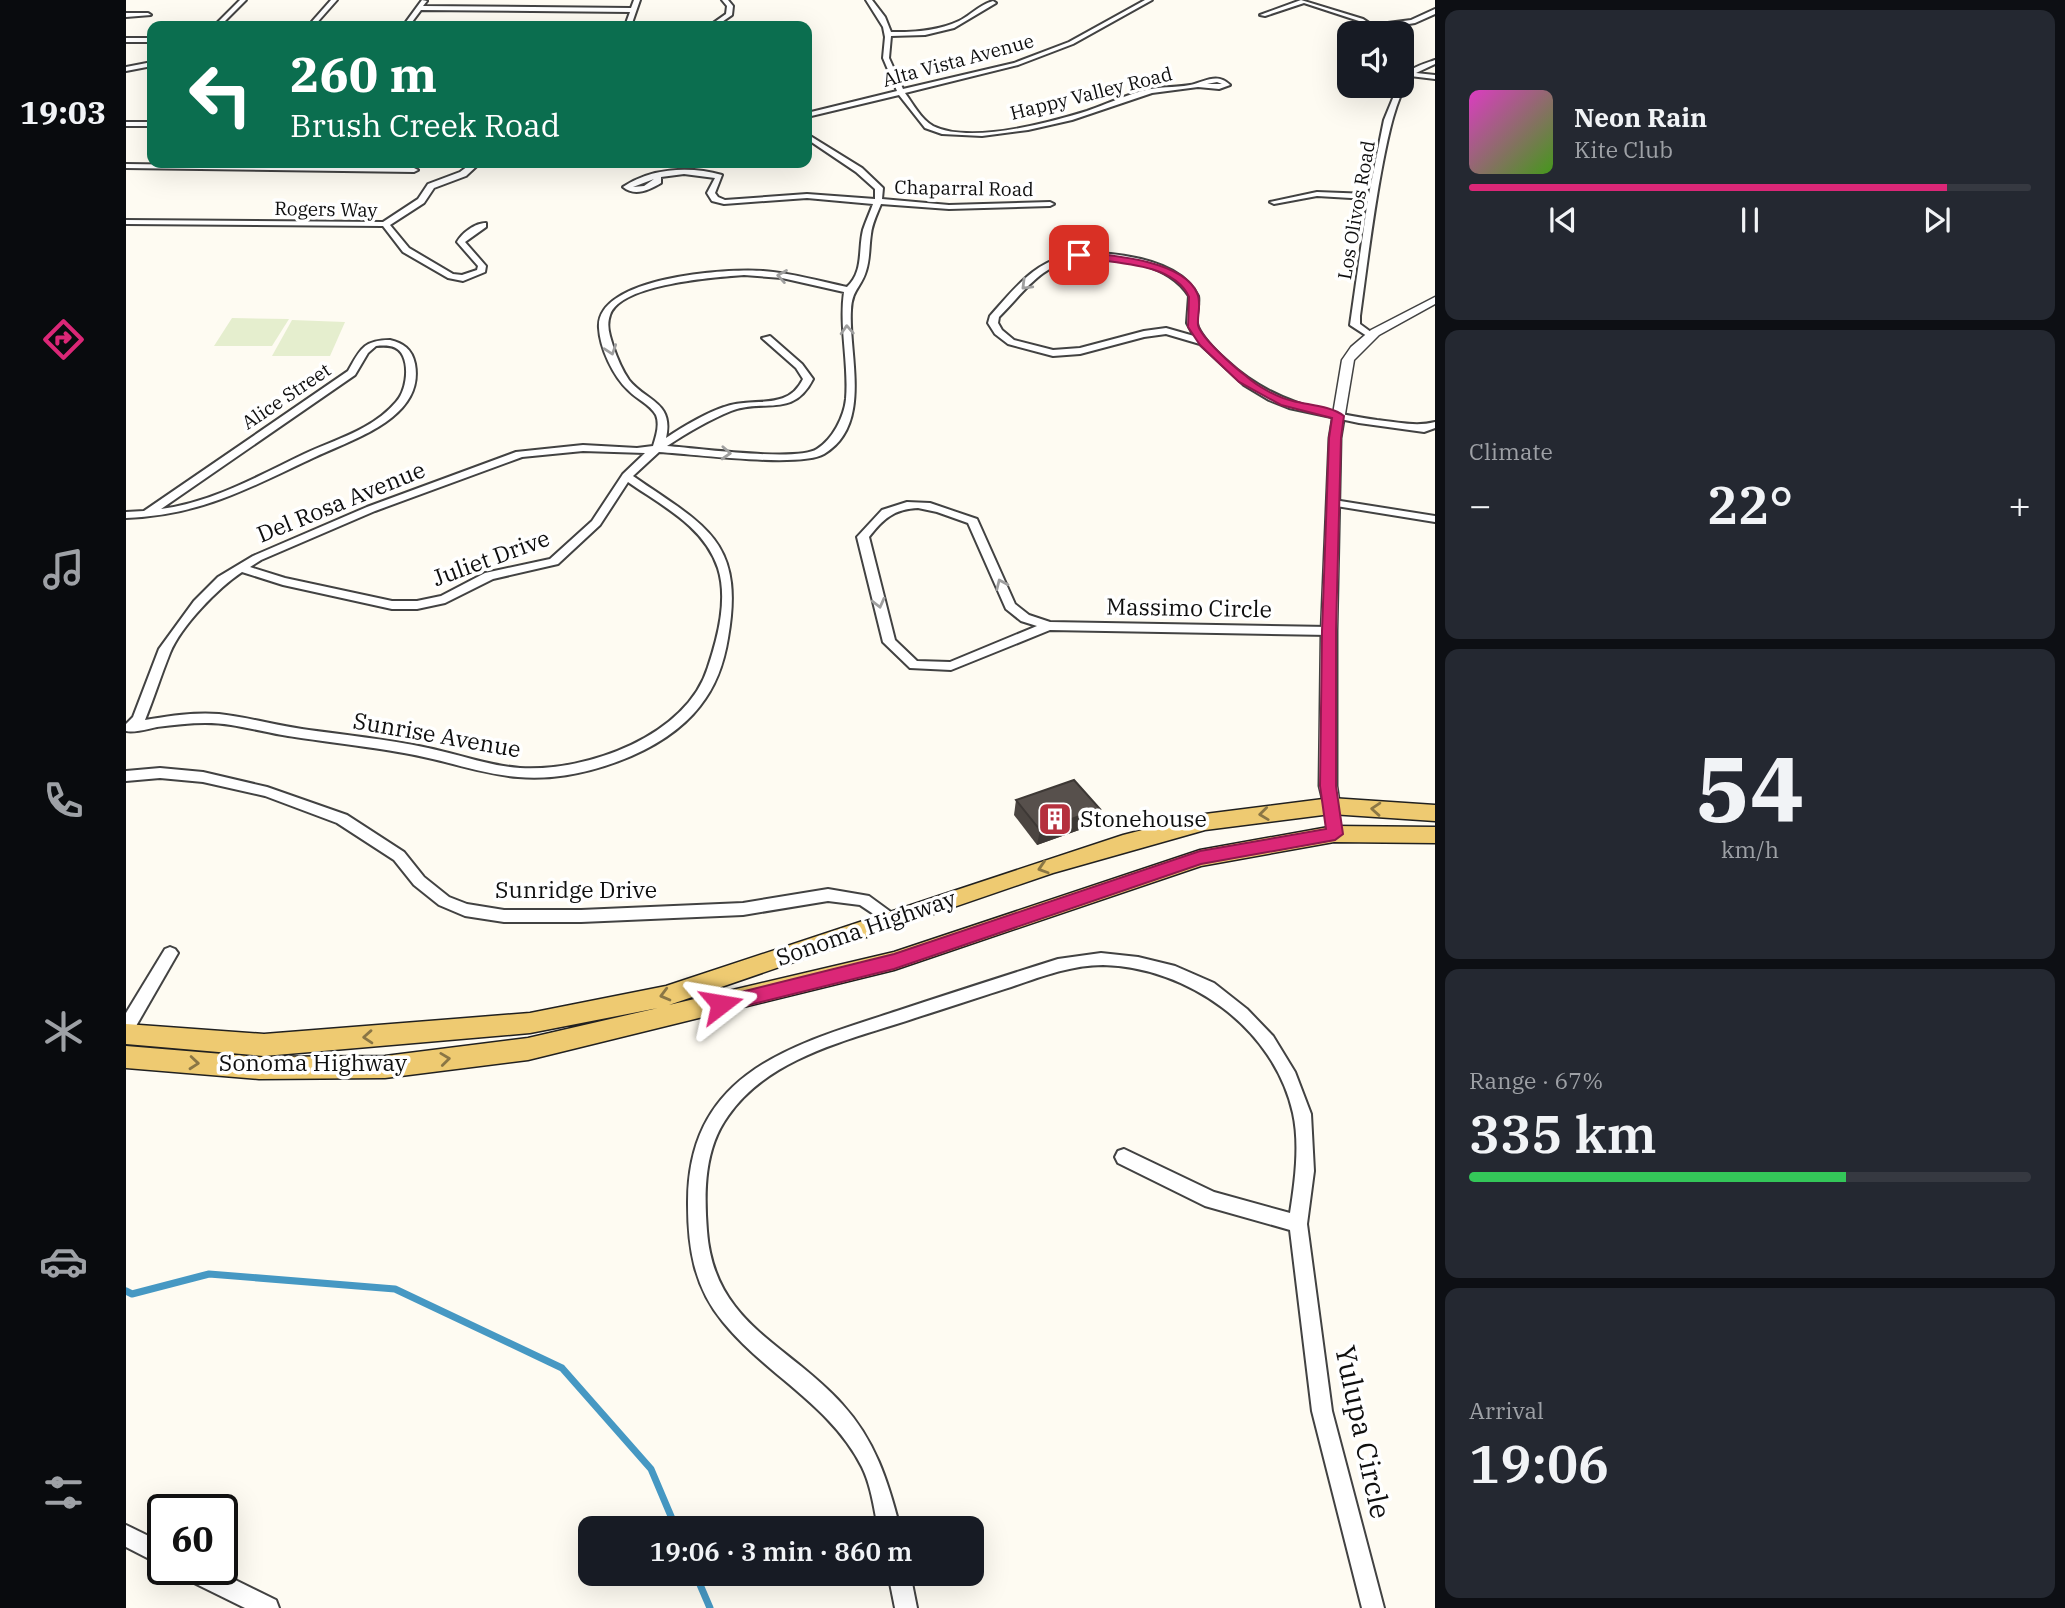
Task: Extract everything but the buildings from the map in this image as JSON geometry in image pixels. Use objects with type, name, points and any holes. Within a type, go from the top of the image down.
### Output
[{"type":"main road","name":"Sonoma Highway","points":[[126,1031],[264,1045],[530,1023],[666,996],[1123,843],[1193,825],[1331,806],[1428,813]]},
{"type":"main road","points":[[1331,806],[1335,834]]},
{"type":"main road","name":"Sonoma Highway","points":[[126,1057],[259,1068],[384,1067],[528,1049],[894,961],[1200,858],[1335,834],[1428,835]]},
{"type":"street","points":[[222,21],[243,0]]},
{"type":"street","points":[[315,21],[334,0]]},
{"type":"street","points":[[410,21],[425,0]]},
{"type":"street","points":[[630,21],[637,0]]},
{"type":"street","points":[[720,21],[727,17],[730,6],[725,0]]},
{"type":"street","name":"Happy Valley Road","points":[[869,0],[880,14],[888,34],[886,60],[902,92],[915,113],[927,125],[944,133],[993,133],[1075,116],[1148,91],[1198,85]]},
{"type":"street","name":"Alta Vista Avenue","points":[[812,114],[1016,64],[1071,43],[1149,0]]},
{"type":"street","points":[[1263,15],[1304,1],[1339,11],[1359,21]]},
{"type":"street","points":[[888,34],[917,35],[941,29],[961,23],[979,6],[993,3]]},
{"type":"street","points":[[420,8],[633,10]]},
{"type":"street","points":[[1407,21],[1435,11]]},
{"type":"street","points":[[126,15],[148,15]]},
{"type":"street","points":[[727,17],[729,21]]},
{"type":"street","points":[[126,40],[147,40]]},
{"type":"street","points":[[1414,69],[1435,62]]},
{"type":"street","points":[[126,69],[147,65]]},
{"type":"street","points":[[1414,74],[1435,77]]},
{"type":"street","name":"Los Olivos Road","points":[[1370,335],[1355,325],[1354,316],[1372,197],[1388,120],[1396,98]]},
{"type":"street","points":[[126,124],[147,124]]},
{"type":"street","points":[[657,449],[664,422],[661,414],[630,388],[620,373],[603,325],[603,316],[617,298],[663,283],[741,272],[783,275],[849,290],[863,272],[868,228],[880,193],[874,182],[812,139]]},
{"type":"street","points":[[126,166],[147,166]]},
{"type":"street","points":[[270,168],[414,170]]},
{"type":"street","points":[[385,224],[421,201],[431,186],[463,174],[470,168]]},
{"type":"street","name":"Chaparral Road","points":[[657,177],[679,171],[719,177],[711,193],[715,199],[724,202],[807,196],[949,207],[1050,204]]},
{"type":"street","points":[[1274,202],[1317,194],[1372,197]]},
{"type":"street","name":"Rogers Way","points":[[126,222],[385,224],[406,250],[450,276],[463,278],[481,272],[482,266],[461,242],[464,237],[483,225]]},
{"type":"street","points":[[1192,324],[1080,351],[1053,353],[1011,342],[998,332],[993,323],[995,316],[1048,264],[1066,257],[1094,255],[1152,266],[1176,278],[1191,290],[1194,297],[1192,324],[1204,342],[1243,380],[1267,395],[1285,403],[1339,416],[1424,429],[1435,425]]},
{"type":"street","name":"Del Rosa Avenue","points":[[130,728],[139,719],[165,649],[198,604],[222,580],[257,558],[371,509],[520,454],[583,448],[637,451],[657,449],[778,457],[804,456],[828,446],[848,414],[851,398],[846,310],[849,290]]},
{"type":"street","points":[[1331,806],[1328,786],[1329,631],[1335,438],[1348,360],[1354,349],[1370,335],[1435,300]]},
{"type":"street","points":[[1166,331],[1204,342]]},
{"type":"street","points":[[627,476],[657,449],[729,408],[776,404],[798,396],[805,389],[808,379],[799,366],[767,338]]},
{"type":"street","name":"Alice Street","points":[[126,515],[145,515],[188,508],[237,492],[322,449],[353,438],[402,402],[410,385],[411,363],[405,350],[396,344],[373,344],[365,351],[352,373],[145,515]]},
{"type":"street","name":"Juliet Drive","points":[[240,568],[392,605],[417,605],[445,599],[489,576],[554,562],[596,523],[627,476]]},
{"type":"street","name":"Sunrise Avenue","points":[[130,728],[192,719],[226,719],[283,731],[416,750],[497,769],[533,773],[583,767],[642,746],[680,719],[699,700],[718,659],[729,594],[728,578],[706,535],[698,526],[627,476]]},
{"type":"street","points":[[1334,503],[1435,519]]},
{"type":"street","name":"Massimo Circle","points":[[1049,626],[951,666],[914,665],[889,642],[863,537],[886,512],[905,506],[937,507],[973,521],[1010,606],[1025,618],[1049,626],[1329,631]]},
{"type":"street","name":"Sunridge Drive","points":[[126,776],[160,773],[203,777],[267,792],[342,819],[399,856],[419,881],[444,901],[465,910],[504,916],[582,916],[743,909],[828,895],[864,900],[890,919]]},
{"type":"street","points":[[126,1031],[170,953]]},
{"type":"street","name":"Yulupa Circle","points":[[886,1516],[871,1464],[834,1410],[745,1335],[717,1298],[700,1264],[695,1187],[703,1143],[732,1098],[753,1078],[781,1059],[814,1045],[1058,965],[1101,959],[1121,960],[1175,972],[1208,988],[1241,1014],[1267,1041],[1287,1072],[1302,1114],[1305,1171],[1298,1224],[1322,1410],[1373,1608]]},
{"type":"street","points":[[1124,1157],[1211,1200],[1298,1224]]},
{"type":"street","points":[[126,1536],[147,1547]]},
{"type":"street","points":[[222,1585],[268,1608]]},
{"type":"street","points":[[902,1586],[906,1608]]},
{"type":"green space","points":[[232,318],[289,319],[272,346],[214,346]]},
{"type":"green space","points":[[292,320],[345,322],[330,356],[272,356]]},
{"type":"waterway","points":[[126,1291],[132,1294],[209,1274],[395,1289],[562,1368],[651,1469],[671,1516]]},
{"type":"waterway","points":[[701,1586],[710,1608]]},
{"type":"place","name":"Stonehouse","points":[[1055,819]]},
{"type":"route","points":[[721,1004],[894,961],[1200,858],[1335,834],[1328,786],[1329,631],[1335,438],[1339,416],[1285,403],[1253,388],[1243,380],[1204,342],[1193,327],[1194,297],[1191,290],[1176,278],[1152,266],[1126,259],[1079,255]]}]
